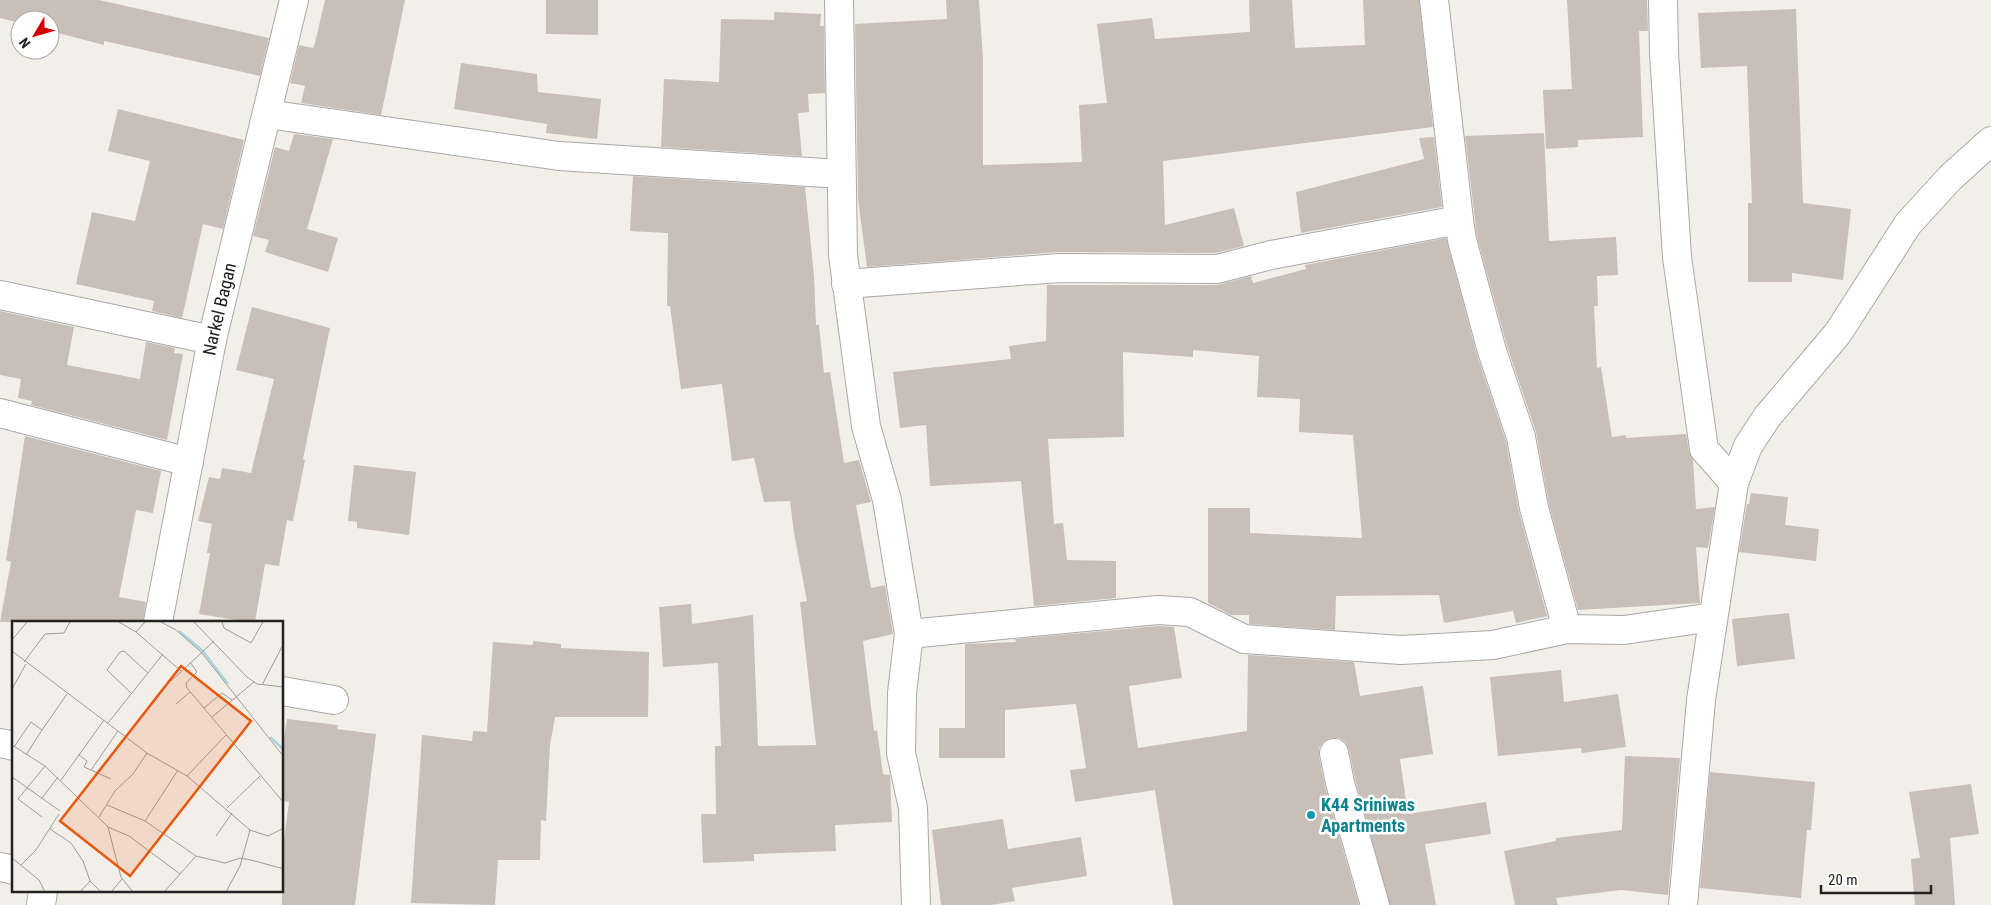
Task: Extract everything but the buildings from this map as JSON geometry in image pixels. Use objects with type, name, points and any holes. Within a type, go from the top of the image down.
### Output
[{"type":"street","name":"Narkel Bagan","points":[[158,621],[212,340],[294,0]]},
{"type":"street","points":[[839,0],[843,255],[866,426],[887,500],[909,634],[902,693],[901,753],[913,808],[916,905]]},
{"type":"street","points":[[1434,0],[1462,240],[1492,351],[1521,437],[1534,508],[1567,629]]},
{"type":"street","points":[[1663,0],[1664,53],[1677,257],[1704,449],[1734,483]]},
{"type":"street","points":[[267,114],[559,156],[841,174]]},
{"type":"street","points":[[1683,905],[1701,700],[1734,483],[1748,446],[1762,424],[1838,333],[1908,224],[1950,178],[1991,141]]},
{"type":"street","points":[[846,284],[1060,268],[1217,269],[1270,255],[1459,220]]},
{"type":"street","points":[[0,295],[212,340]]},
{"type":"street","points":[[0,413],[189,462]]},
{"type":"street","points":[[909,634],[1158,610],[1190,612],[1244,639],[1401,650],[1493,645],[1567,629],[1624,630],[1713,617]]},
{"type":"street","points":[[284,691],[334,700]]},
{"type":"street","points":[[1334,752],[1340,783],[1375,905]]},
{"type":"street","points":[[41,905],[43,892]]},
{"type":"place","name":"K44 Sriniwas Apartments","points":[[1311,815]]}]
